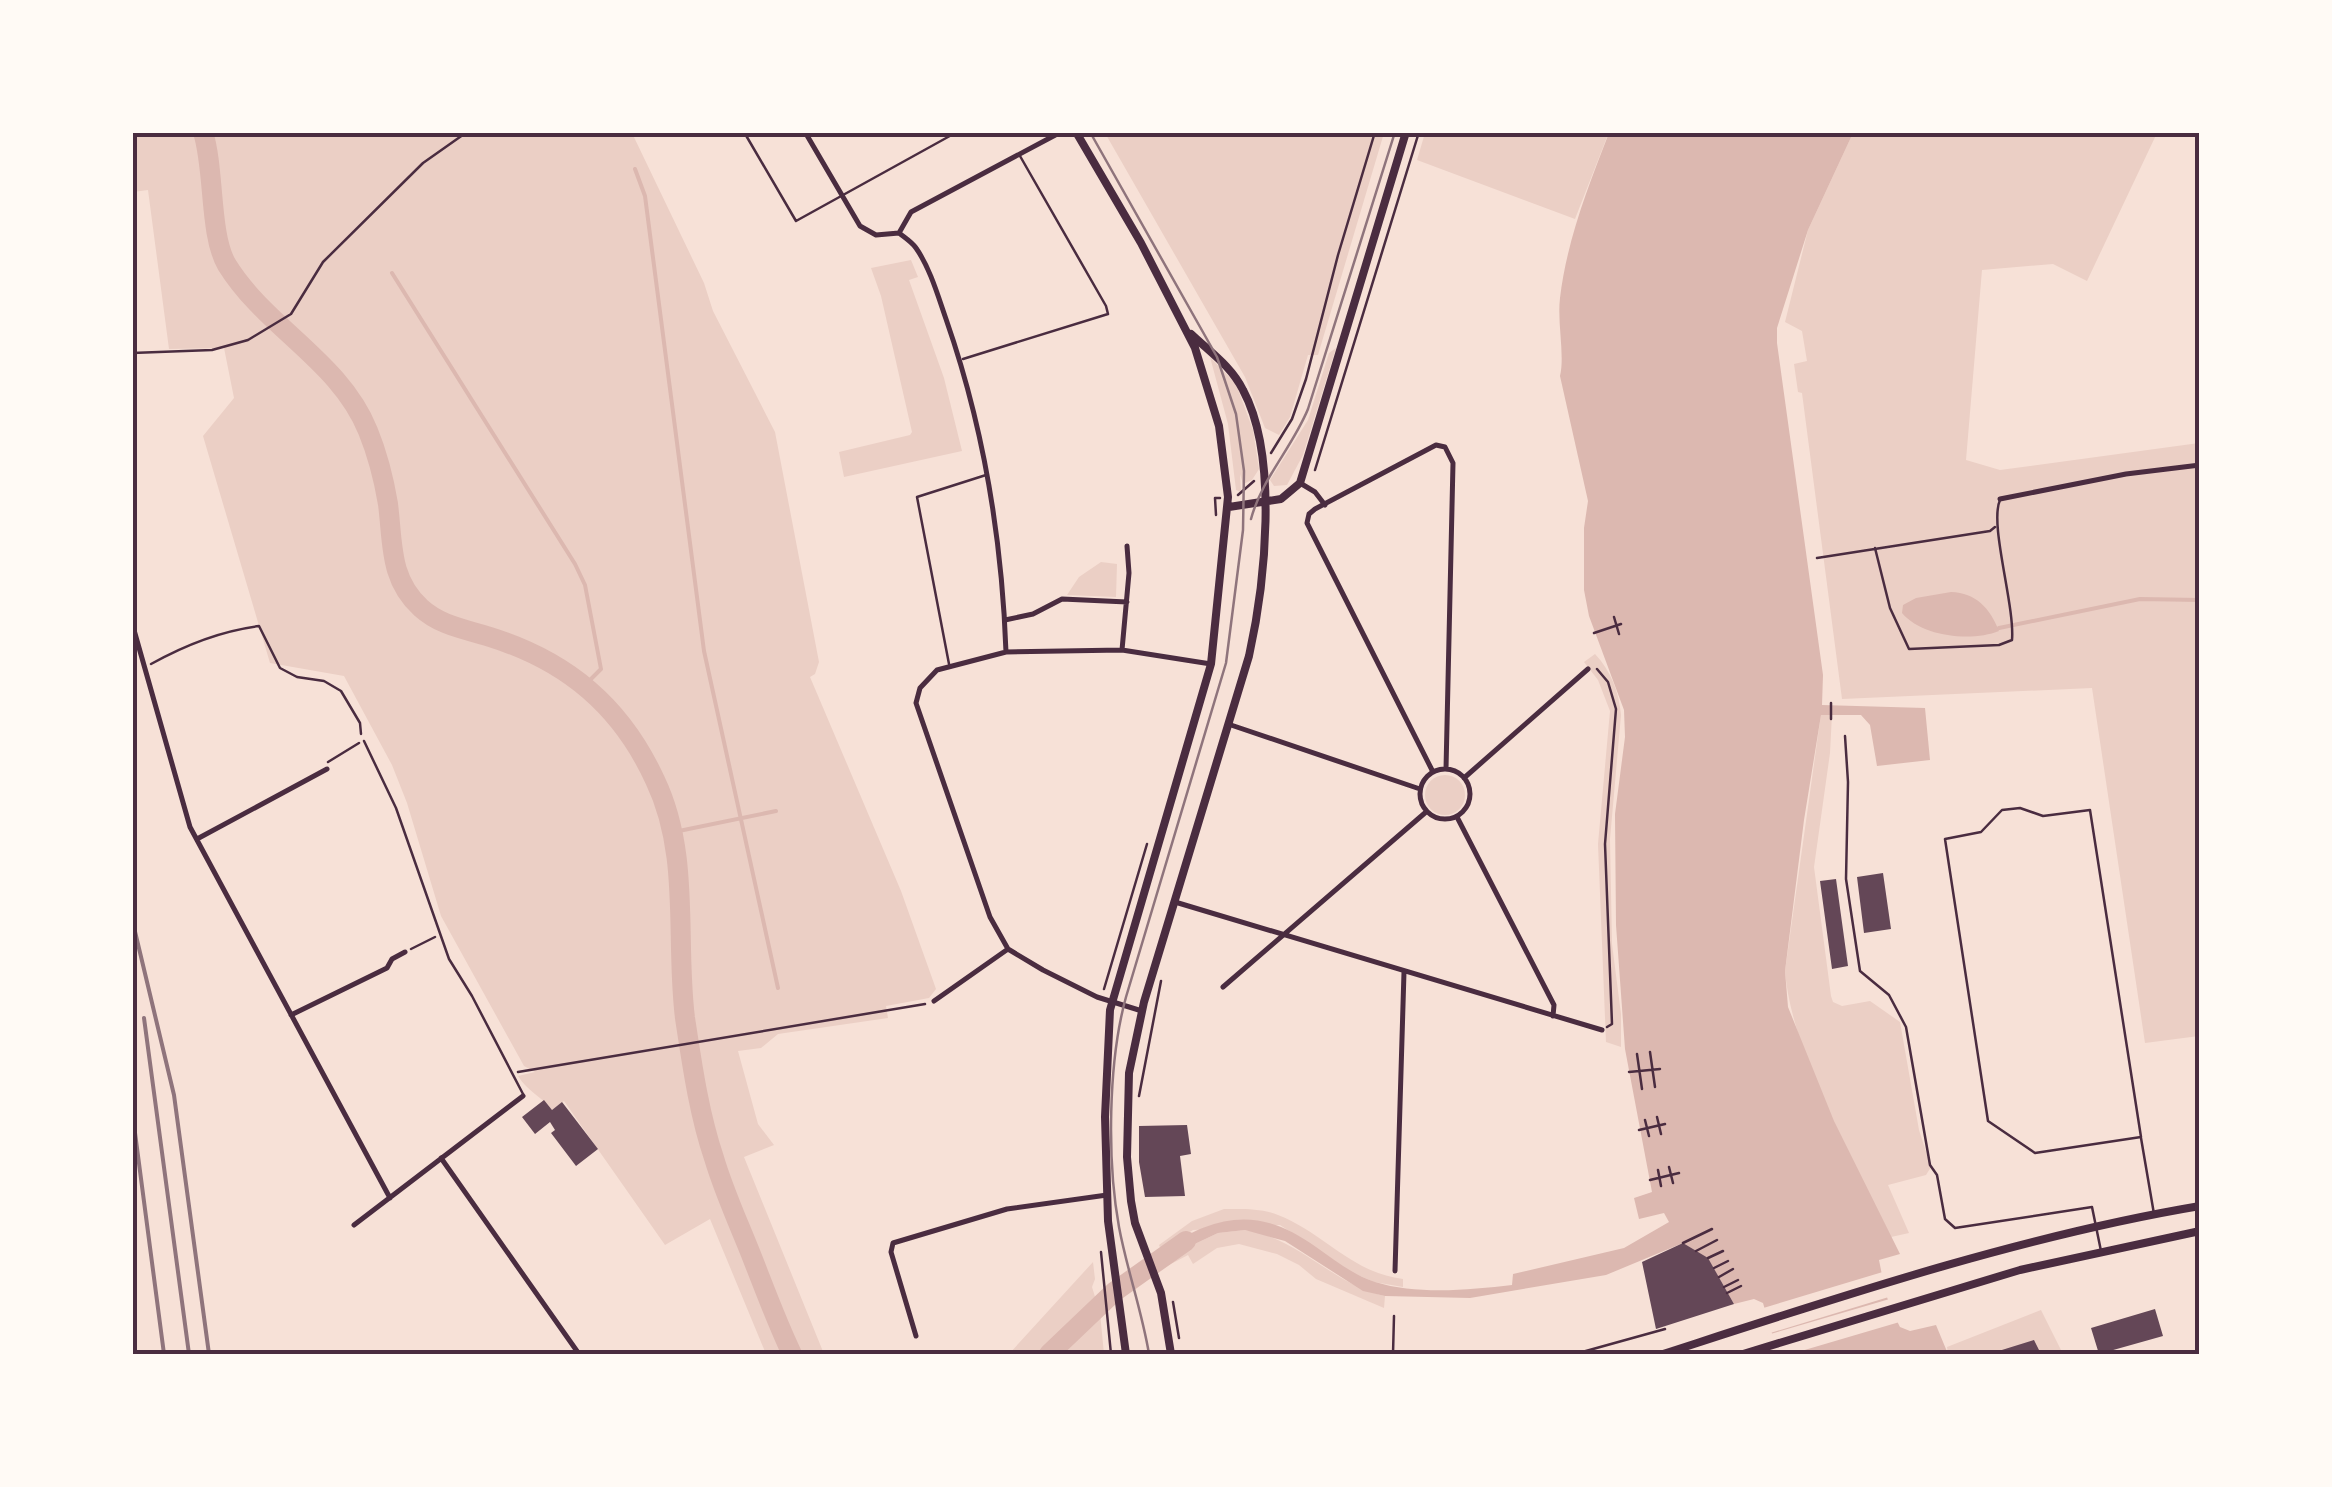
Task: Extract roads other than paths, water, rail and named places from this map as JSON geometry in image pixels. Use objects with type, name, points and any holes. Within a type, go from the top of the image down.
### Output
[{"type":"main road","points":[[1076,132],[1185,326],[1202,367],[1219,426],[1228,507],[1211,664],[1112,1002],[1106,1072],[1107,1195],[1126,1354]]},
{"type":"main road","points":[[1228,507],[1287,496],[1300,484],[1406,132]]},
{"type":"main road","points":[[1171,1354],[1154,1275],[1135,1223],[1127,1156],[1129,1073],[1142,1010],[1259,610],[1266,501],[1256,426],[1248,399],[1227,366],[1185,326]]},
{"type":"main road","points":[[1664,1354],[1938,1270],[2096,1227],[2200,1206]]},
{"type":"main road","points":[[1744,1354],[1944,1293],[2101,1251],[2200,1231]]},
{"type":"street","points":[[805,132],[860,226],[876,234],[898,233],[915,246],[938,296],[959,360],[986,474],[1001,569],[1006,652]]},
{"type":"street","points":[[898,233],[912,212],[1060,132]]},
{"type":"street","points":[[1433,772],[1307,522],[1310,514],[1428,448],[1445,447],[1453,463],[1446,769]]},
{"type":"street","points":[[2000,498],[2126,474],[2200,465]]},
{"type":"street","points":[[1300,484],[1325,505]]},
{"type":"street","points":[[1122,650],[1127,546]]},
{"type":"street","points":[[1004,620],[1033,614],[1062,599],[1127,602]]},
{"type":"street","points":[[132,623],[196,840],[390,1198]]},
{"type":"street","points":[[1142,1010],[1056,978],[1008,948],[990,917],[916,703],[928,678],[949,665],[1006,652],[1122,650],[1211,664]]},
{"type":"street","points":[[1464,778],[1588,669]]},
{"type":"street","points":[[1228,724],[1420,789]]},
{"type":"street","points":[[196,840],[327,768]]},
{"type":"street","points":[[1446,769],[1464,778],[1470,799],[1457,817],[1444,820],[1426,812],[1420,801],[1420,789],[1433,772],[1446,769]]},
{"type":"street","points":[[1222,987],[1426,812]]},
{"type":"street","points":[[1457,817],[1554,1005],[1553,1016]]},
{"type":"street","points":[[1175,902],[1602,1030]]},
{"type":"street","points":[[934,1002],[1008,948]]},
{"type":"street","points":[[291,1015],[386,968],[392,959],[405,952]]},
{"type":"street","points":[[1395,1271],[1404,972]]},
{"type":"street","points":[[354,1225],[524,1096]]},
{"type":"street","points":[[441,1158],[579,1354]]},
{"type":"street","points":[[916,1336],[891,1252],[892,1243],[1007,1209],[1107,1195]]},
{"type":"lane","points":[[744,132],[796,222],[957,132]]},
{"type":"lane","points":[[959,360],[1108,314],[1020,155]]},
{"type":"lane","points":[[949,665],[917,497],[986,474]]},
{"type":"lane","points":[[1875,548],[1890,608],[1909,649],[1999,645],[2012,640],[1996,526],[1995,510],[2000,498]]},
{"type":"lane","points":[[1817,558],[1990,531],[1996,526]]},
{"type":"lane","points":[[1844,736],[1848,782],[1846,879],[1860,971],[1889,995],[1906,1027],[1930,1164],[1937,1175],[1946,1219],[1955,1228],[2092,1207],[2101,1251]]},
{"type":"lane","points":[[364,741],[396,808],[439,935],[524,1096]]},
{"type":"lane","points":[[2141,1137],[2035,1153],[1988,1121],[1945,839],[1981,832],[2002,810],[2020,808],[2042,816],[2090,810],[2154,1214]]},
{"type":"lane","points":[[1393,1354],[1394,1316]]},
{"type":"lane","points":[[1575,1354],[1665,1329]]},
{"type":"waterway","points":[[203,132],[221,252],[243,287],[340,384],[356,406],[377,457],[388,504],[394,560],[411,597],[437,619],[518,647],[567,673],[589,690],[626,730],[655,780],[666,808],[678,867],[685,1018],[704,1124],[727,1196],[792,1354]]},
{"type":"waterway","points":[[635,169],[645,196],[704,651],[778,988]]},
{"type":"waterway","points":[[392,273],[585,585],[601,669],[585,685]]},
{"type":"waterway","points":[[1999,628],[2140,599],[2200,600]]},
{"type":"waterway","points":[[674,832],[776,811]]},
{"type":"waterway","points":[[1049,1354],[1114,1292],[1186,1241]]},
{"type":"tram line","points":[[1090,132],[1217,357],[1236,414],[1244,471],[1243,530],[1226,663],[1126,997],[1116,1051],[1111,1112],[1115,1201],[1149,1354]]},
{"type":"tram line","points":[[1251,519],[1262,490],[1308,409],[1395,132]]},
{"type":"railway","points":[[132,919],[174,1095],[209,1354]]},
{"type":"railway","points":[[144,1018],[189,1354]]},
{"type":"railway","points":[[132,1110],[164,1354]]}]
